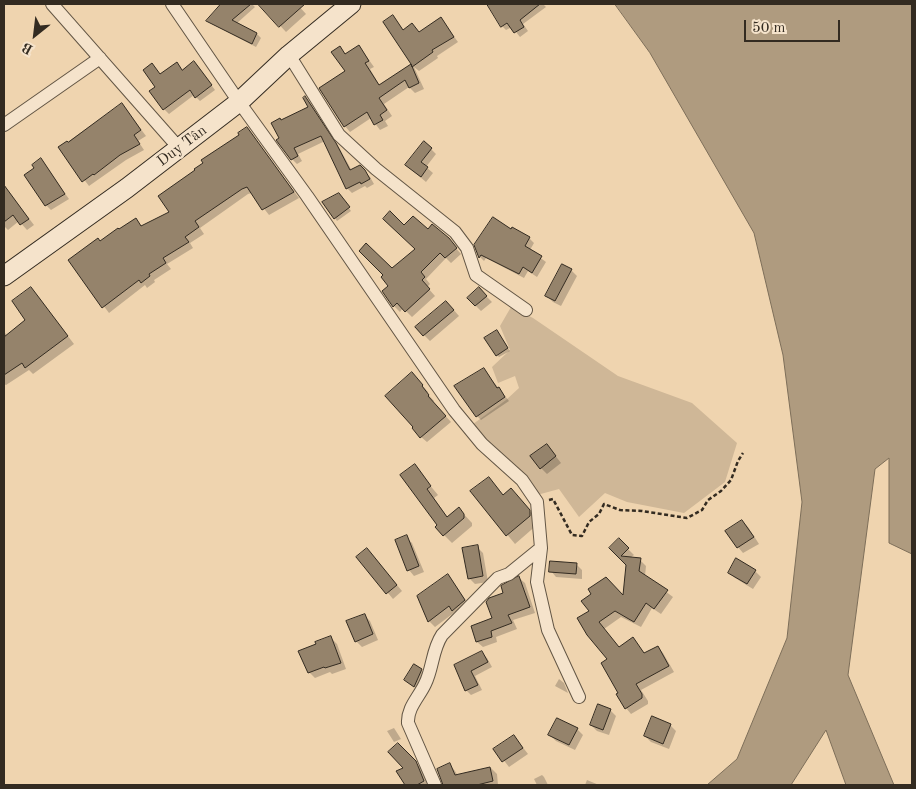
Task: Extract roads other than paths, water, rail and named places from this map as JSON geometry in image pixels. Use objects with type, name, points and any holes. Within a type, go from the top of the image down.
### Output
[{"type":"street","points":[[52,4],[180,148]]},
{"type":"street","points":[[172,4],[454,410],[482,444],[522,480],[537,502],[541,548],[537,582],[548,630],[579,697]]},
{"type":"street","name":"Duy Tân","points":[[4,276],[127,188],[239,102],[289,55],[351,4]]},
{"type":"street","points":[[289,55],[339,135],[376,169],[455,232],[467,248],[476,275],[526,310]]},
{"type":"street","points":[[4,125],[100,58]]},
{"type":"street","points":[[435,785],[408,723],[408,717],[409,711],[425,684],[438,642],[442,635],[494,581],[509,574],[541,548]]}]
